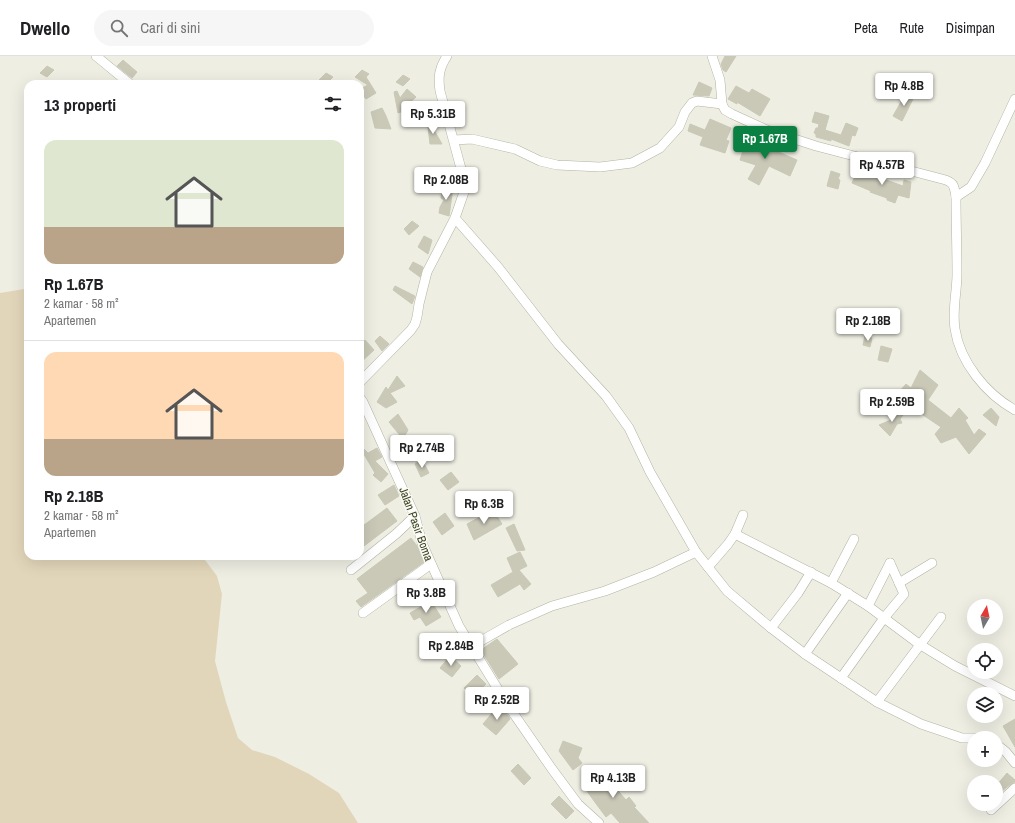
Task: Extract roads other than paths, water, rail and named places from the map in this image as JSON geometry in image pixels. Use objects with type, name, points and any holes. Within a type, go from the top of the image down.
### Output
[{"type":"street","points":[[96,56],[125,80]]},
{"type":"street","points":[[364,378],[411,330],[415,324],[427,272],[455,218],[464,192],[463,176],[438,79],[439,71],[447,56]]},
{"type":"street","points":[[712,56],[720,80],[722,104],[725,110],[738,117],[767,130],[816,146],[949,181],[954,186],[956,197],[957,276],[954,308],[955,328],[960,348],[976,377],[992,393],[1015,410]]},
{"type":"street","points":[[956,197],[971,187],[985,163],[1015,99]]},
{"type":"street","points":[[454,140],[472,139],[515,149],[540,160],[557,165],[600,167],[632,163],[660,148],[679,127],[685,112],[692,103],[697,101],[722,104]]},
{"type":"street","points":[[455,218],[498,267],[558,344],[606,396],[629,428],[650,472],[696,552],[727,591],[805,654],[877,702],[921,724],[962,738],[967,738]]},
{"type":"street","name":"Jalan Pasir Boma","points":[[364,404],[415,516],[422,543],[459,626],[507,704],[552,769],[578,804],[599,823]]},
{"type":"street","points":[[708,567],[735,534],[742,515]]},
{"type":"street","points":[[364,560],[396,534],[415,516]]},
{"type":"street","points":[[735,534],[831,583],[868,606],[919,644],[955,666],[1015,696]]},
{"type":"street","points":[[831,583],[854,539]]},
{"type":"street","points":[[472,646],[509,625],[552,606],[605,591],[654,572],[696,552]]},
{"type":"street","points":[[351,570],[364,560]]},
{"type":"street","points":[[841,678],[884,618],[904,594],[890,563],[868,606]]},
{"type":"street","points":[[899,583],[932,563]]},
{"type":"street","points":[[363,613],[431,564]]},
{"type":"street","points":[[771,628],[798,593],[811,572]]},
{"type":"street","points":[[805,654],[848,594]]},
{"type":"street","points":[[877,702],[940,617]]},
{"type":"street","points":[[1003,750],[1015,763]]},
{"type":"street","points":[[1003,799],[1015,788]]}]
